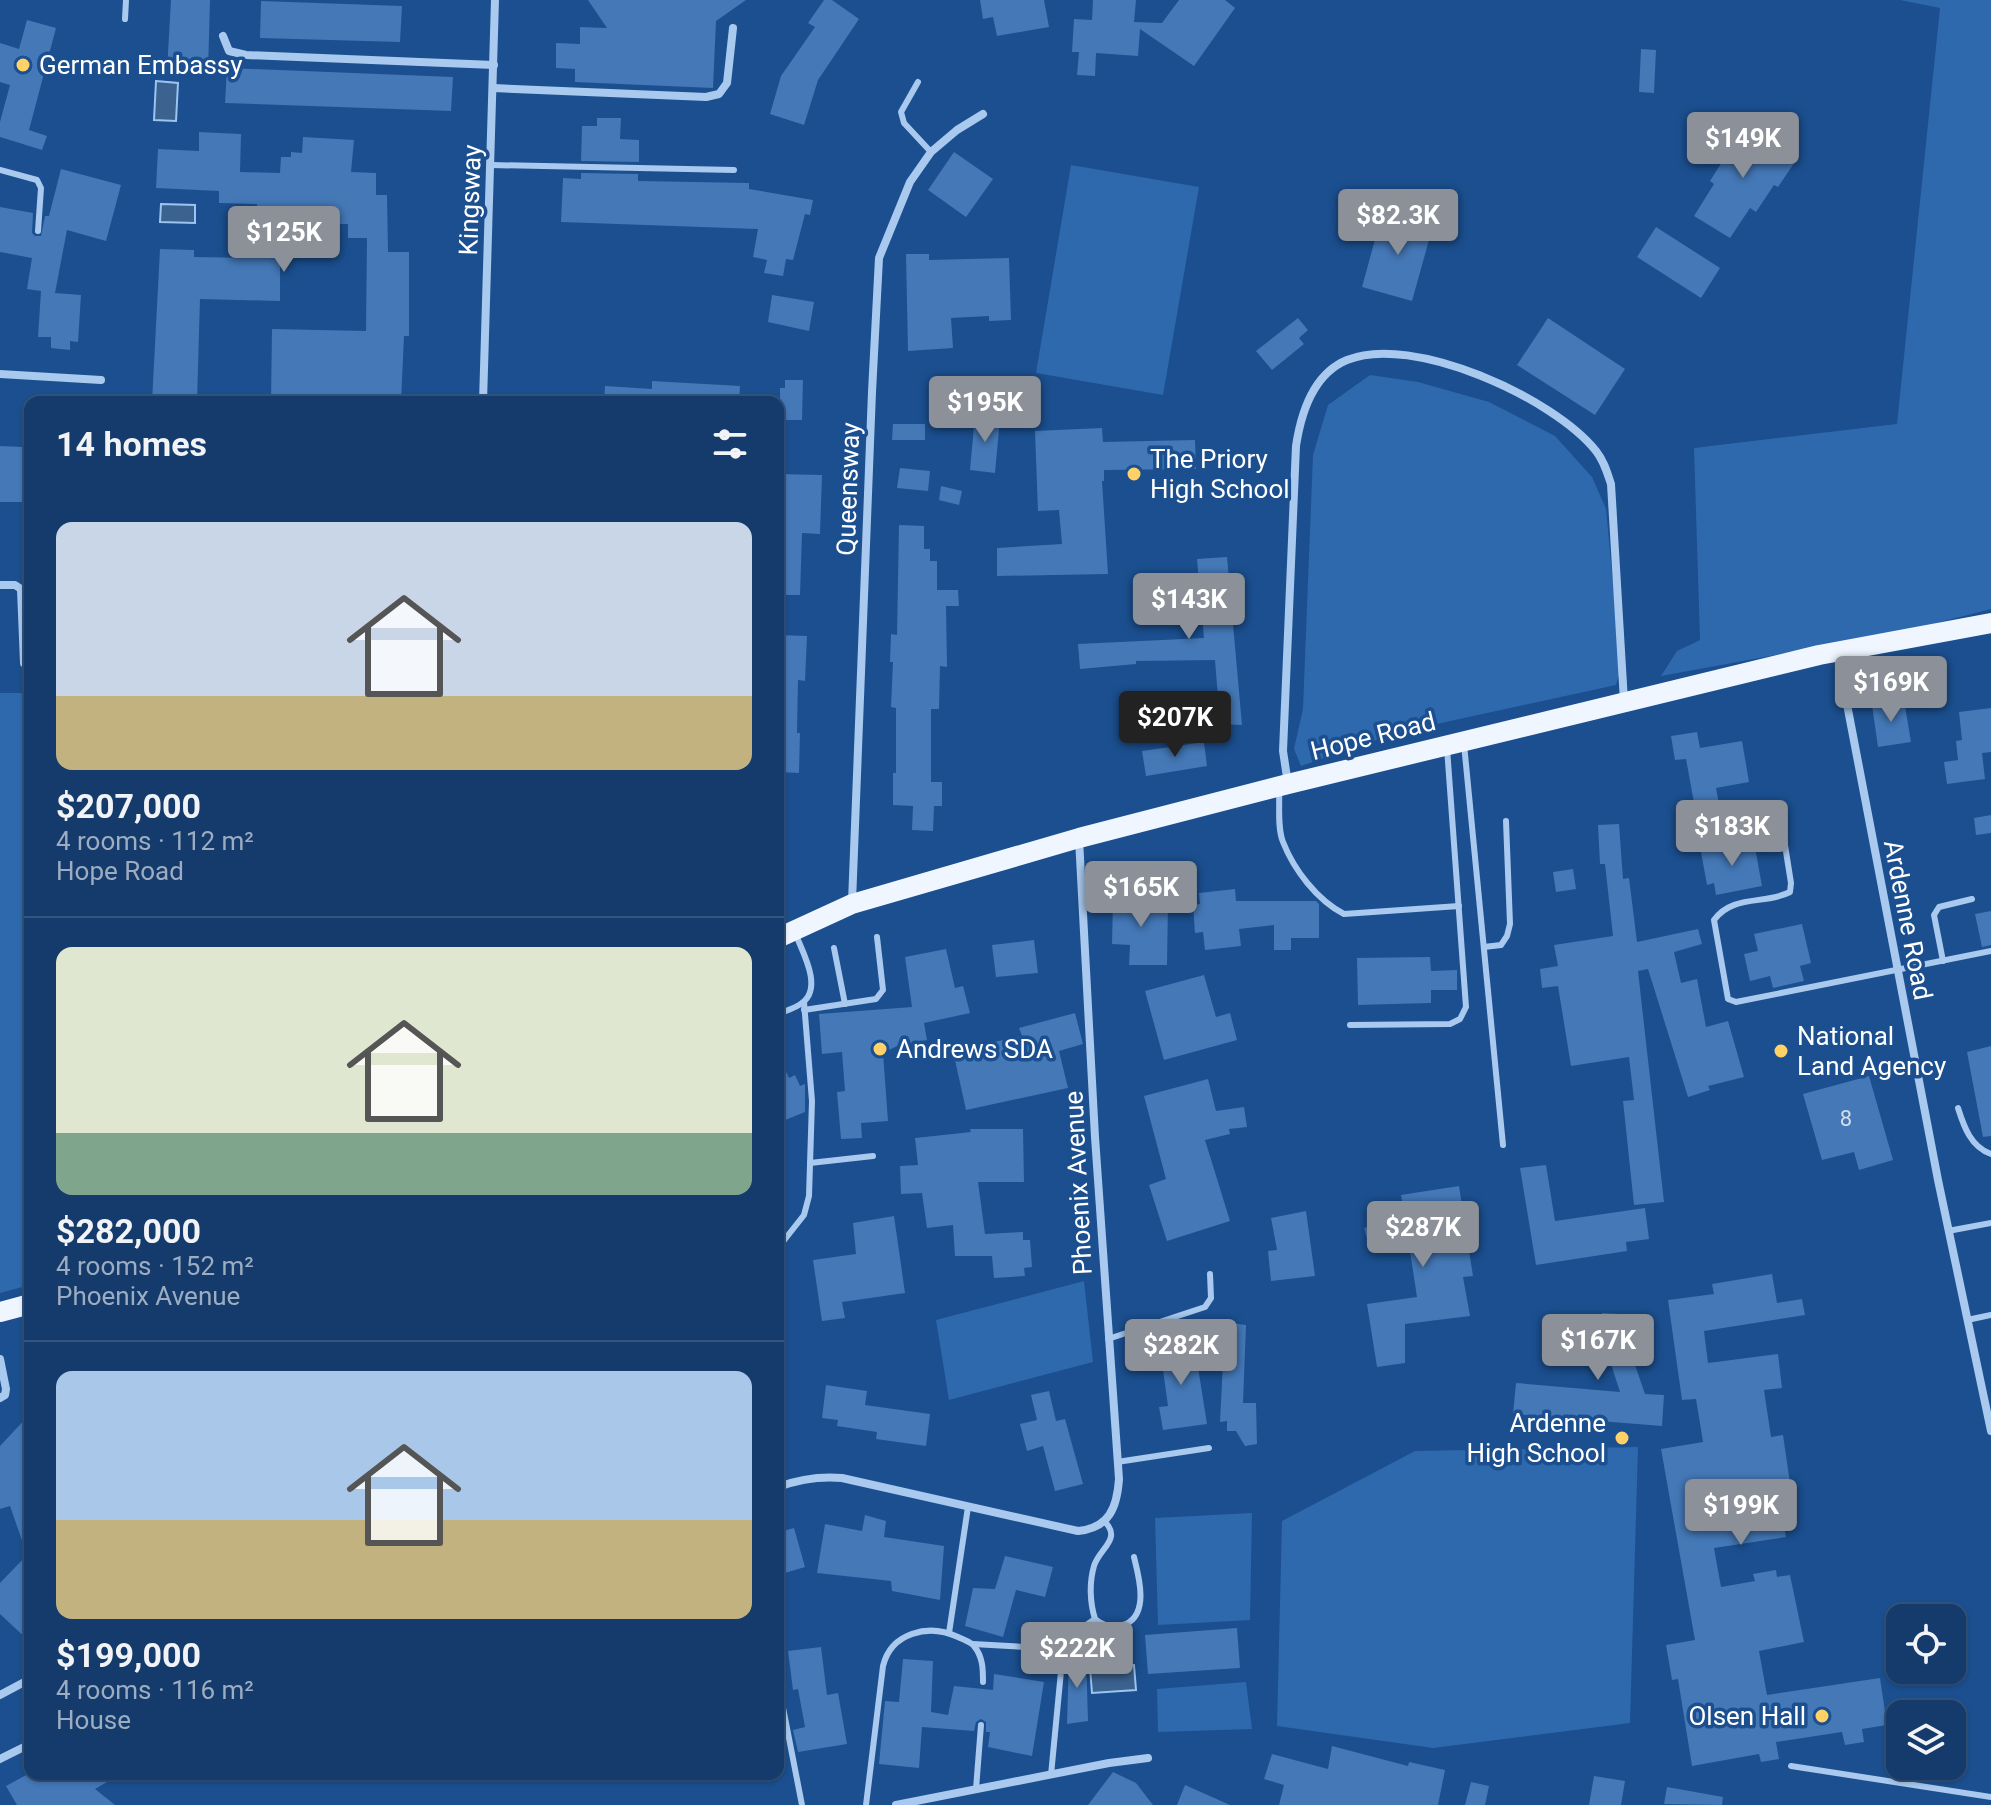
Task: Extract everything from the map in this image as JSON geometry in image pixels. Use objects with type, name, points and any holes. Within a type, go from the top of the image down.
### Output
[{"type":"main road","name":"Hope Road","points":[[786,934],[852,904],[1079,838],[1284,785],[1837,652],[1991,623]]},
{"type":"main road","points":[[0,1312],[24,1306]]},
{"type":"street","name":"Kingsway","points":[[483,396],[495,0]]},
{"type":"street","points":[[493,88],[706,97],[719,94],[727,83],[733,28]]},
{"type":"street","points":[[223,36],[229,51],[246,55],[494,65]]},
{"type":"street","name":"Queensway","points":[[852,904],[879,258],[910,182],[931,152],[957,130],[983,114]]},
{"type":"street","points":[[1284,785],[1296,446],[1301,415],[1314,389],[1346,360],[1399,353],[1461,369],[1517,392],[1550,412],[1595,449],[1605,465],[1611,484],[1624,702]]},
{"type":"street","points":[[0,374],[101,380]]},
{"type":"street","points":[[0,585],[15,585],[21,589],[24,663]]},
{"type":"street","name":"Ardenne Road","points":[[1837,652],[1948,1231],[1987,1396],[1991,1431]]},
{"type":"street","name":"Phoenix Avenue","points":[[1079,838],[1117,1462],[1118,1494],[1105,1522]]},
{"type":"street","points":[[0,1359],[6,1389],[5,1395],[0,1398]]},
{"type":"street","points":[[784,1485],[801,1479],[842,1478],[1078,1531],[1093,1530],[1105,1522]]},
{"type":"street","points":[[0,1695],[24,1682]]},
{"type":"street","points":[[0,1759],[24,1747]]},
{"type":"street","points":[[896,1805],[1148,1758]]},
{"type":"lane","points":[[125,19],[126,0]]},
{"type":"lane","points":[[918,82],[901,112],[904,123],[931,152]]},
{"type":"lane","points":[[491,165],[734,170]]},
{"type":"lane","points":[[0,170],[37,180],[41,188],[38,231]]},
{"type":"lane","points":[[1350,1025],[1450,1024],[1460,1019],[1466,1007],[1459,906],[1455,743]]},
{"type":"lane","points":[[1455,743],[1484,947],[1503,1145]]},
{"type":"lane","points":[[1284,785],[1282,840],[1311,890],[1328,906],[1344,914],[1459,906]]},
{"type":"lane","points":[[1484,947],[1501,945],[1510,924],[1506,821]]},
{"type":"lane","points":[[1784,839],[1790,892],[1735,903],[1720,911],[1714,920],[1728,999],[1736,1002],[1991,951]]},
{"type":"lane","points":[[1943,961],[1935,911],[1939,907],[1972,899]]},
{"type":"lane","points":[[784,1240],[804,1215],[809,1196],[812,1101],[804,1006],[811,992],[811,975],[786,934]]},
{"type":"lane","points":[[784,1012],[804,1006],[876,999],[883,990],[877,937]]},
{"type":"lane","points":[[834,948],[845,1004]]},
{"type":"lane","points":[[1958,1108],[1966,1131],[1981,1150],[1991,1154]]},
{"type":"lane","points":[[810,1163],[873,1156]]},
{"type":"lane","points":[[1948,1231],[1991,1223]]},
{"type":"lane","points":[[1108,1339],[1205,1307],[1211,1298],[1210,1274]]},
{"type":"lane","points":[[1967,1320],[1991,1315]]},
{"type":"lane","points":[[1117,1462],[1209,1448]]},
{"type":"lane","points":[[949,1633],[968,1507]]},
{"type":"lane","points":[[1105,1522],[1112,1536],[1094,1564],[1091,1587],[1095,1619],[1102,1624],[1121,1626],[1134,1620],[1140,1608],[1139,1577],[1134,1557]]},
{"type":"lane","points":[[1051,1775],[1064,1640],[1095,1619]]},
{"type":"lane","points":[[866,1805],[883,1666],[887,1651],[901,1637],[925,1631],[949,1633],[973,1644],[1062,1649]]},
{"type":"lane","points":[[973,1644],[983,1663],[983,1682]]},
{"type":"lane","points":[[784,1713],[802,1805]]},
{"type":"lane","points":[[976,1789],[981,1725]]},
{"type":"lane","points":[[1791,1766],[1991,1797]]},
{"type":"shaded area","points":[[1900,0],[1991,0],[1991,609],[1901,632],[1661,676],[1677,651],[1700,640],[1694,448],[1897,424],[1940,8]]},
{"type":"shaded area","points":[[156,81],[178,83],[176,121],[154,120]]},
{"type":"shaded area","points":[[1071,165],[1199,187],[1163,395],[1036,373]]},
{"type":"shaded area","points":[[161,204],[195,205],[195,223],[160,222]]},
{"type":"shaded area","points":[[1370,375],[1418,382],[1489,402],[1555,436],[1592,477],[1606,509],[1621,667],[1616,685],[1400,732],[1301,766],[1294,749],[1303,709],[1313,455],[1328,405]]},
{"type":"shaded area","points":[[0,693],[24,693],[24,1287],[0,1293]]},
{"type":"shaded area","points":[[1084,1281],[1093,1362],[949,1400],[936,1320]]},
{"type":"shaded area","points":[[1638,1447],[1630,1723],[1433,1748],[1277,1726],[1282,1521],[1415,1451]]},
{"type":"shaded area","points":[[1252,1513],[1250,1620],[1158,1625],[1155,1518]]},
{"type":"shaded area","points":[[1134,1665],[1136,1690],[1092,1693],[1090,1668]]},
{"type":"shaded area","points":[[1246,1682],[1252,1729],[1158,1732],[1157,1689]]},
{"type":"building","points":[[171,0],[210,0],[208,72],[167,70]]},
{"type":"building","points":[[588,0],[746,0],[716,21],[713,88],[575,82],[575,69],[556,68],[556,43],[580,44],[580,27],[607,28]]},
{"type":"building","points":[[824,0],[832,0],[859,19],[818,80],[804,125],[770,114],[781,76],[815,27],[808,23]]},
{"type":"building","points":[[980,0],[1044,0],[1049,27],[997,36],[993,17],[983,19]]},
{"type":"building","points":[[1093,0],[1136,0],[1134,22],[1162,23],[1179,0],[1225,0],[1235,8],[1194,66],[1140,29],[1138,56],[1096,53],[1095,76],[1077,75],[1079,52],[1072,52],[1074,19],[1092,20]]},
{"type":"building","points":[[261,1],[402,6],[400,42],[260,38]]},
{"type":"building","name":"German Embassy","points":[[27,20],[56,28],[29,130],[47,136],[42,150],[0,137],[0,122],[10,85],[0,82],[0,43],[19,49]]},
{"type":"building","points":[[1641,49],[1656,50],[1654,93],[1639,92]]},
{"type":"building","points":[[227,68],[453,77],[451,111],[225,103]]},
{"type":"building","points":[[597,118],[621,118],[620,139],[639,140],[639,162],[581,161],[582,126],[597,126]]},
{"type":"building","points":[[1742,123],[1797,159],[1756,212],[1750,208],[1730,238],[1694,216],[1714,184],[1710,181],[1727,154],[1723,151]]},
{"type":"building","points":[[199,132],[241,134],[240,172],[280,173],[281,157],[291,157],[291,152],[302,153],[303,137],[354,140],[351,172],[376,173],[376,195],[387,195],[388,252],[409,252],[409,336],[404,336],[401,396],[271,396],[272,329],[366,331],[367,238],[348,238],[348,224],[284,225],[284,239],[280,239],[280,301],[200,299],[197,396],[152,396],[160,249],[194,250],[194,257],[256,258],[257,204],[219,203],[219,191],[156,188],[158,149],[199,151]]},
{"type":"building","points":[[954,152],[993,179],[966,217],[928,190]]},
{"type":"building","points":[[61,169],[121,185],[106,241],[67,230],[55,293],[81,295],[78,342],[70,341],[70,350],[51,348],[51,337],[38,337],[41,291],[27,289],[32,258],[0,252],[0,207],[33,213],[32,233],[41,236]]},
{"type":"building","points":[[581,173],[638,174],[638,181],[749,183],[749,189],[813,200],[810,215],[805,214],[793,260],[786,259],[783,276],[764,273],[767,260],[753,257],[758,229],[561,222],[563,178],[581,179]]},
{"type":"building","points":[[1401,208],[1428,216],[1422,238],[1429,240],[1412,301],[1362,287],[1379,225],[1395,230]]},
{"type":"building","points":[[1656,227],[1720,268],[1701,298],[1637,257]]},
{"type":"building","points":[[906,254],[929,254],[929,260],[1009,258],[1011,320],[989,321],[989,316],[951,318],[953,348],[908,351]]},
{"type":"building","points":[[772,295],[814,302],[809,331],[768,322]]},
{"type":"building","points":[[1298,318],[1308,330],[1299,338],[1304,344],[1272,370],[1256,351]]},
{"type":"building","points":[[1548,318],[1625,369],[1595,415],[1517,365]]},
{"type":"building","points":[[785,380],[803,380],[802,420],[784,420],[784,396],[780,396],[780,388],[785,388]]},
{"type":"building","points":[[652,381],[740,386],[739,396],[604,396],[605,386],[652,389]]},
{"type":"building","points":[[934,399],[957,403],[953,425],[930,421]]},
{"type":"building","points":[[975,415],[1000,418],[995,473],[970,470]]},
{"type":"building","points":[[893,424],[925,424],[925,440],[892,440]]},
{"type":"building","points":[[1102,428],[1103,442],[1195,440],[1196,469],[1104,470],[1102,481],[1108,574],[997,576],[997,548],[1062,544],[1059,510],[1038,511],[1035,431]]},
{"type":"building","points":[[0,446],[23,447],[22,502],[0,502]]},
{"type":"building","points":[[900,468],[930,471],[928,491],[897,488]]},
{"type":"building","points":[[784,474],[822,475],[820,534],[802,533],[800,595],[784,595]]},
{"type":"building","points":[[941,486],[962,491],[959,505],[939,500]]},
{"type":"building","points":[[899,525],[924,526],[924,549],[930,549],[930,561],[937,561],[937,590],[958,590],[959,606],[946,606],[947,667],[940,666],[939,709],[931,709],[931,782],[942,782],[942,806],[934,806],[933,831],[912,830],[913,806],[893,805],[896,708],[891,707],[893,662],[890,662],[891,634],[897,635]]},
{"type":"building","points":[[1227,557],[1242,725],[1220,724],[1221,698],[1218,698],[1215,660],[1136,661],[1136,664],[1080,669],[1078,644],[1204,638],[1197,559]]},
{"type":"building","points":[[784,635],[807,636],[805,681],[798,680],[799,773],[784,772]]},
{"type":"building","points":[[1904,700],[1911,742],[1878,747],[1872,705]]},
{"type":"building","points":[[1991,708],[1991,752],[1982,753],[1985,779],[1947,784],[1944,762],[1958,760],[1956,741],[1962,740],[1959,712]]},
{"type":"building","points":[[1697,732],[1700,748],[1742,741],[1749,782],[1716,788],[1719,804],[1695,808],[1686,759],[1675,760],[1671,736]]},
{"type":"building","points":[[1204,742],[1207,766],[1146,776],[1142,751]]},
{"type":"building","points":[[1991,815],[1991,833],[1976,835],[1974,818]]},
{"type":"building","points":[[1619,824],[1623,879],[1629,878],[1637,942],[1698,929],[1702,944],[1674,952],[1681,983],[1697,979],[1706,1027],[1728,1021],[1744,1077],[1708,1086],[1710,1090],[1688,1097],[1648,969],[1638,971],[1664,1202],[1634,1205],[1623,1101],[1634,1100],[1629,1057],[1571,1066],[1558,986],[1542,988],[1540,969],[1558,966],[1554,945],[1613,936],[1605,864],[1600,864],[1598,825]]},
{"type":"building","points":[[1754,842],[1762,886],[1716,895],[1714,883],[1707,885],[1701,852]]},
{"type":"building","points":[[1573,869],[1576,889],[1556,892],[1553,872]]},
{"type":"building","points":[[1235,889],[1236,901],[1316,901],[1319,904],[1319,938],[1291,938],[1291,950],[1274,950],[1274,925],[1239,929],[1241,946],[1205,950],[1203,932],[1195,933],[1193,905],[1200,904],[1199,893]]},
{"type":"building","points":[[1122,893],[1143,894],[1143,903],[1168,904],[1167,965],[1129,965],[1130,945],[1112,944],[1113,900],[1122,900]]},
{"type":"building","points":[[1991,911],[1991,945],[1982,947],[1975,914]]},
{"type":"building","points":[[1802,924],[1811,963],[1800,966],[1804,981],[1773,988],[1770,976],[1750,981],[1744,954],[1758,951],[1754,934]]},
{"type":"building","points":[[1034,940],[1038,973],[996,977],[992,945]]},
{"type":"building","points":[[946,949],[955,988],[963,986],[970,1013],[924,1023],[927,1040],[897,1046],[883,1053],[888,1121],[861,1123],[862,1138],[841,1139],[837,1092],[845,1091],[842,1052],[822,1054],[819,1014],[912,1007],[905,957]]},
{"type":"building","points":[[1430,957],[1431,971],[1457,970],[1457,990],[1431,990],[1431,1003],[1358,1005],[1357,958]]},
{"type":"building","points":[[1204,975],[1216,1017],[1230,1013],[1237,1040],[1164,1060],[1145,991]]},
{"type":"building","points":[[1075,1013],[1083,1044],[1059,1051],[1068,1088],[966,1110],[953,1051],[1022,1036],[1019,1028]]},
{"type":"building","points":[[1991,1046],[1991,1136],[1983,1137],[1967,1052]]},
{"type":"building","points":[[784,1068],[789,1078],[795,1075],[800,1086],[805,1084],[805,1112],[784,1121]]},
{"type":"building","points":[[1869,1076],[1893,1160],[1859,1170],[1854,1152],[1822,1160],[1803,1094]]},
{"type":"building","points":[[1208,1079],[1216,1111],[1244,1107],[1247,1127],[1229,1129],[1230,1134],[1205,1140],[1230,1221],[1167,1241],[1149,1185],[1166,1179],[1144,1096]]},
{"type":"building","points":[[970,1129],[1023,1129],[1024,1182],[978,1182],[985,1234],[1023,1232],[1023,1240],[1030,1240],[1032,1267],[1024,1268],[1025,1276],[994,1278],[992,1256],[955,1256],[953,1225],[927,1228],[922,1193],[901,1194],[900,1166],[918,1165],[915,1138],[971,1132]]},
{"type":"building","points":[[1546,1165],[1555,1221],[1645,1208],[1649,1239],[1626,1242],[1627,1251],[1536,1265],[1520,1168]]},
{"type":"building","points":[[1459,1186],[1473,1276],[1463,1277],[1470,1316],[1405,1324],[1405,1363],[1377,1367],[1367,1304],[1417,1297],[1408,1238],[1370,1249],[1364,1228],[1405,1217],[1401,1195]]},
{"type":"building","points":[[1306,1211],[1315,1276],[1271,1281],[1268,1251],[1277,1250],[1271,1218]]},
{"type":"building","points":[[894,1216],[905,1293],[842,1302],[845,1318],[822,1321],[813,1260],[856,1254],[853,1223]]},
{"type":"building","points":[[1772,1274],[1777,1303],[1802,1299],[1805,1315],[1704,1331],[1708,1363],[1778,1354],[1782,1388],[1764,1390],[1771,1437],[1783,1435],[1791,1490],[1778,1492],[1786,1537],[1714,1548],[1721,1587],[1755,1581],[1753,1574],[1776,1570],[1777,1577],[1790,1575],[1804,1642],[1759,1651],[1767,1695],[1880,1678],[1886,1725],[1862,1729],[1864,1742],[1845,1745],[1842,1732],[1776,1742],[1779,1759],[1761,1762],[1759,1754],[1692,1766],[1678,1679],[1672,1680],[1666,1645],[1695,1640],[1661,1449],[1703,1442],[1696,1399],[1682,1400],[1668,1300],[1714,1294],[1712,1284]]},
{"type":"building","points":[[1602,1313],[1638,1315],[1638,1337],[1626,1339],[1645,1394],[1664,1395],[1662,1426],[1513,1414],[1516,1383],[1620,1392],[1600,1336],[1569,1344],[1564,1325],[1602,1316]]},
{"type":"building","points":[[1225,1322],[1246,1325],[1243,1403],[1256,1403],[1257,1444],[1245,1446],[1236,1431],[1227,1431],[1227,1421],[1220,1422]]},
{"type":"building","points":[[1194,1342],[1207,1424],[1163,1430],[1159,1407],[1168,1406],[1163,1370],[1154,1371],[1152,1354],[1164,1353],[1164,1347]]},
{"type":"building","points":[[826,1385],[867,1391],[865,1405],[930,1414],[926,1446],[876,1439],[877,1432],[837,1426],[838,1420],[822,1418]]},
{"type":"building","points":[[1049,1391],[1056,1421],[1065,1419],[1083,1484],[1055,1491],[1043,1446],[1027,1451],[1020,1424],[1037,1420],[1031,1395]]},
{"type":"building","points":[[24,1420],[24,1546],[10,1506],[0,1509],[0,1446]]},
{"type":"building","points":[[865,1515],[886,1521],[884,1537],[944,1546],[940,1600],[892,1591],[891,1581],[817,1573],[825,1524],[862,1531]]},
{"type":"building","points":[[794,1528],[805,1567],[784,1573],[784,1531]]},
{"type":"building","points":[[1005,1556],[1053,1567],[1045,1597],[1016,1590],[1003,1637],[965,1626],[973,1588],[995,1589]]},
{"type":"building","points":[[24,1558],[24,1636],[0,1614],[0,1583]]},
{"type":"building","points":[[1237,1628],[1240,1668],[1148,1674],[1145,1635]]},
{"type":"building","points":[[821,1647],[827,1695],[838,1693],[847,1744],[798,1752],[793,1730],[805,1727],[798,1689],[793,1690],[788,1651]]},
{"type":"building","points":[[1086,1654],[1088,1721],[1067,1724],[1069,1655]]},
{"type":"building","points":[[903,1659],[933,1661],[931,1712],[948,1715],[954,1686],[993,1690],[994,1674],[1044,1682],[1032,1756],[988,1747],[990,1732],[986,1732],[986,1722],[981,1719],[976,1722],[974,1731],[922,1727],[919,1768],[879,1764],[885,1701],[899,1702]]},
{"type":"building","points":[[1332,1746],[1408,1766],[1409,1762],[1445,1770],[1438,1805],[1279,1805],[1284,1785],[1264,1779],[1272,1754],[1328,1769]]},
{"type":"building","points":[[1113,1772],[1136,1783],[1153,1805],[1088,1805]]},
{"type":"building","points":[[24,1776],[24,1780],[111,1780],[95,1789],[115,1805],[17,1805],[6,1786]]},
{"type":"building","points":[[1594,1776],[1625,1781],[1621,1805],[1589,1805]]},
{"type":"building","points":[[1471,1782],[1489,1786],[1485,1805],[1465,1805]]},
{"type":"building","points":[[1185,1785],[1230,1805],[1177,1805]]},
{"type":"building","points":[[1667,1787],[1723,1797],[1722,1805],[1664,1804]]},
{"type":"place","name":"German Embassy","points":[[23,65]]},
{"type":"place","name":"The Priory High School","points":[[1134,474]]},
{"type":"place","name":"Andrews SDA","points":[[880,1049]]},
{"type":"place","name":"National Land Agency","points":[[1781,1051]]},
{"type":"place","name":"Ardenne High School","points":[[1622,1438]]},
{"type":"place","name":"Olsen Hall","points":[[1822,1716]]}]
